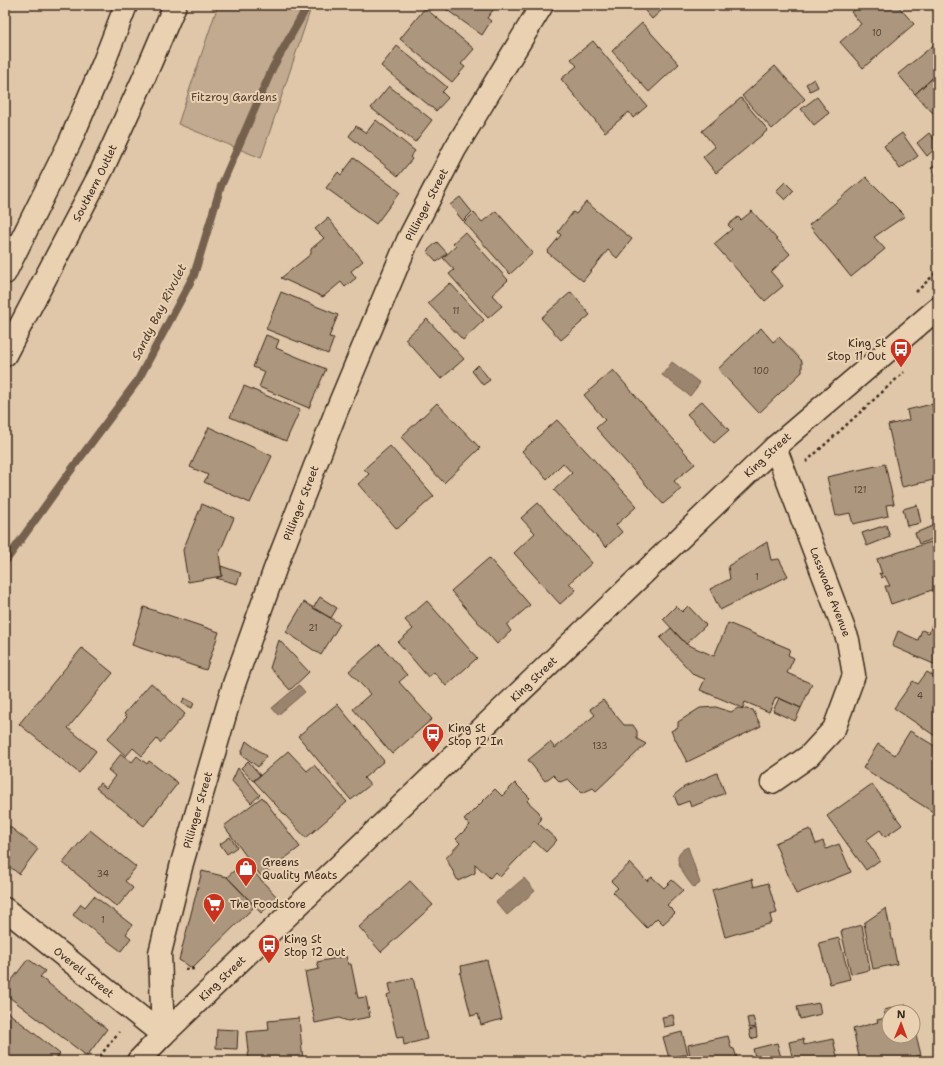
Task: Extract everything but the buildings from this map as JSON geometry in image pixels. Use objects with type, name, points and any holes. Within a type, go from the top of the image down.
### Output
[{"type":"main road","points":[[5,272],[70,142],[104,62],[126,5]]},
{"type":"main road","name":"Southern Outlet","points":[[5,355],[102,170],[175,5]]},
{"type":"main road","name":"Pillinger Street","points":[[163,1035],[160,953],[182,863],[234,684],[275,569],[336,412],[408,240],[455,149],[542,5]]},
{"type":"main road","name":"King Street","points":[[138,1061],[163,1035],[775,447],[938,308]]},
{"type":"main road","name":"Lasswade Avenue","points":[[772,782],[809,756],[834,729],[854,675],[848,640],[775,447]]},
{"type":"main road","name":"Overell Street","points":[[5,909],[163,1035]]},
{"type":"path","points":[[933,5],[938,13]]},
{"type":"path","points":[[787,480],[909,367]]},
{"type":"path","points":[[96,1061],[135,1012]]},
{"type":"green space","name":"Fitzroy Gardens","points":[[218,5],[312,5],[261,158],[178,124]]},
{"type":"shaded area","points":[[672,362],[700,383],[690,396],[662,375]]},
{"type":"shaded area","points":[[299,685],[305,692],[278,715],[272,708]]},
{"type":"shaded area","points":[[688,847],[700,883],[694,888],[683,872],[678,860],[682,850]]},
{"type":"shaded area","points":[[524,878],[535,891],[507,915],[496,902]]},
{"type":"waterway","name":"Sandy Bay Rivulet","points":[[5,562],[138,380],[194,275],[221,186],[273,67],[308,5]]},
{"type":"place","name":"King St Stop 11 Out","points":[[901,368]]},
{"type":"place","name":"King St Stop 12 In","points":[[433,754]]},
{"type":"place","name":"Greens Quality Meats","points":[[246,888]]},
{"type":"place","name":"The Foodstore","points":[[214,924]]},
{"type":"place","name":"King St Stop 12 Out","points":[[269,964]]}]
